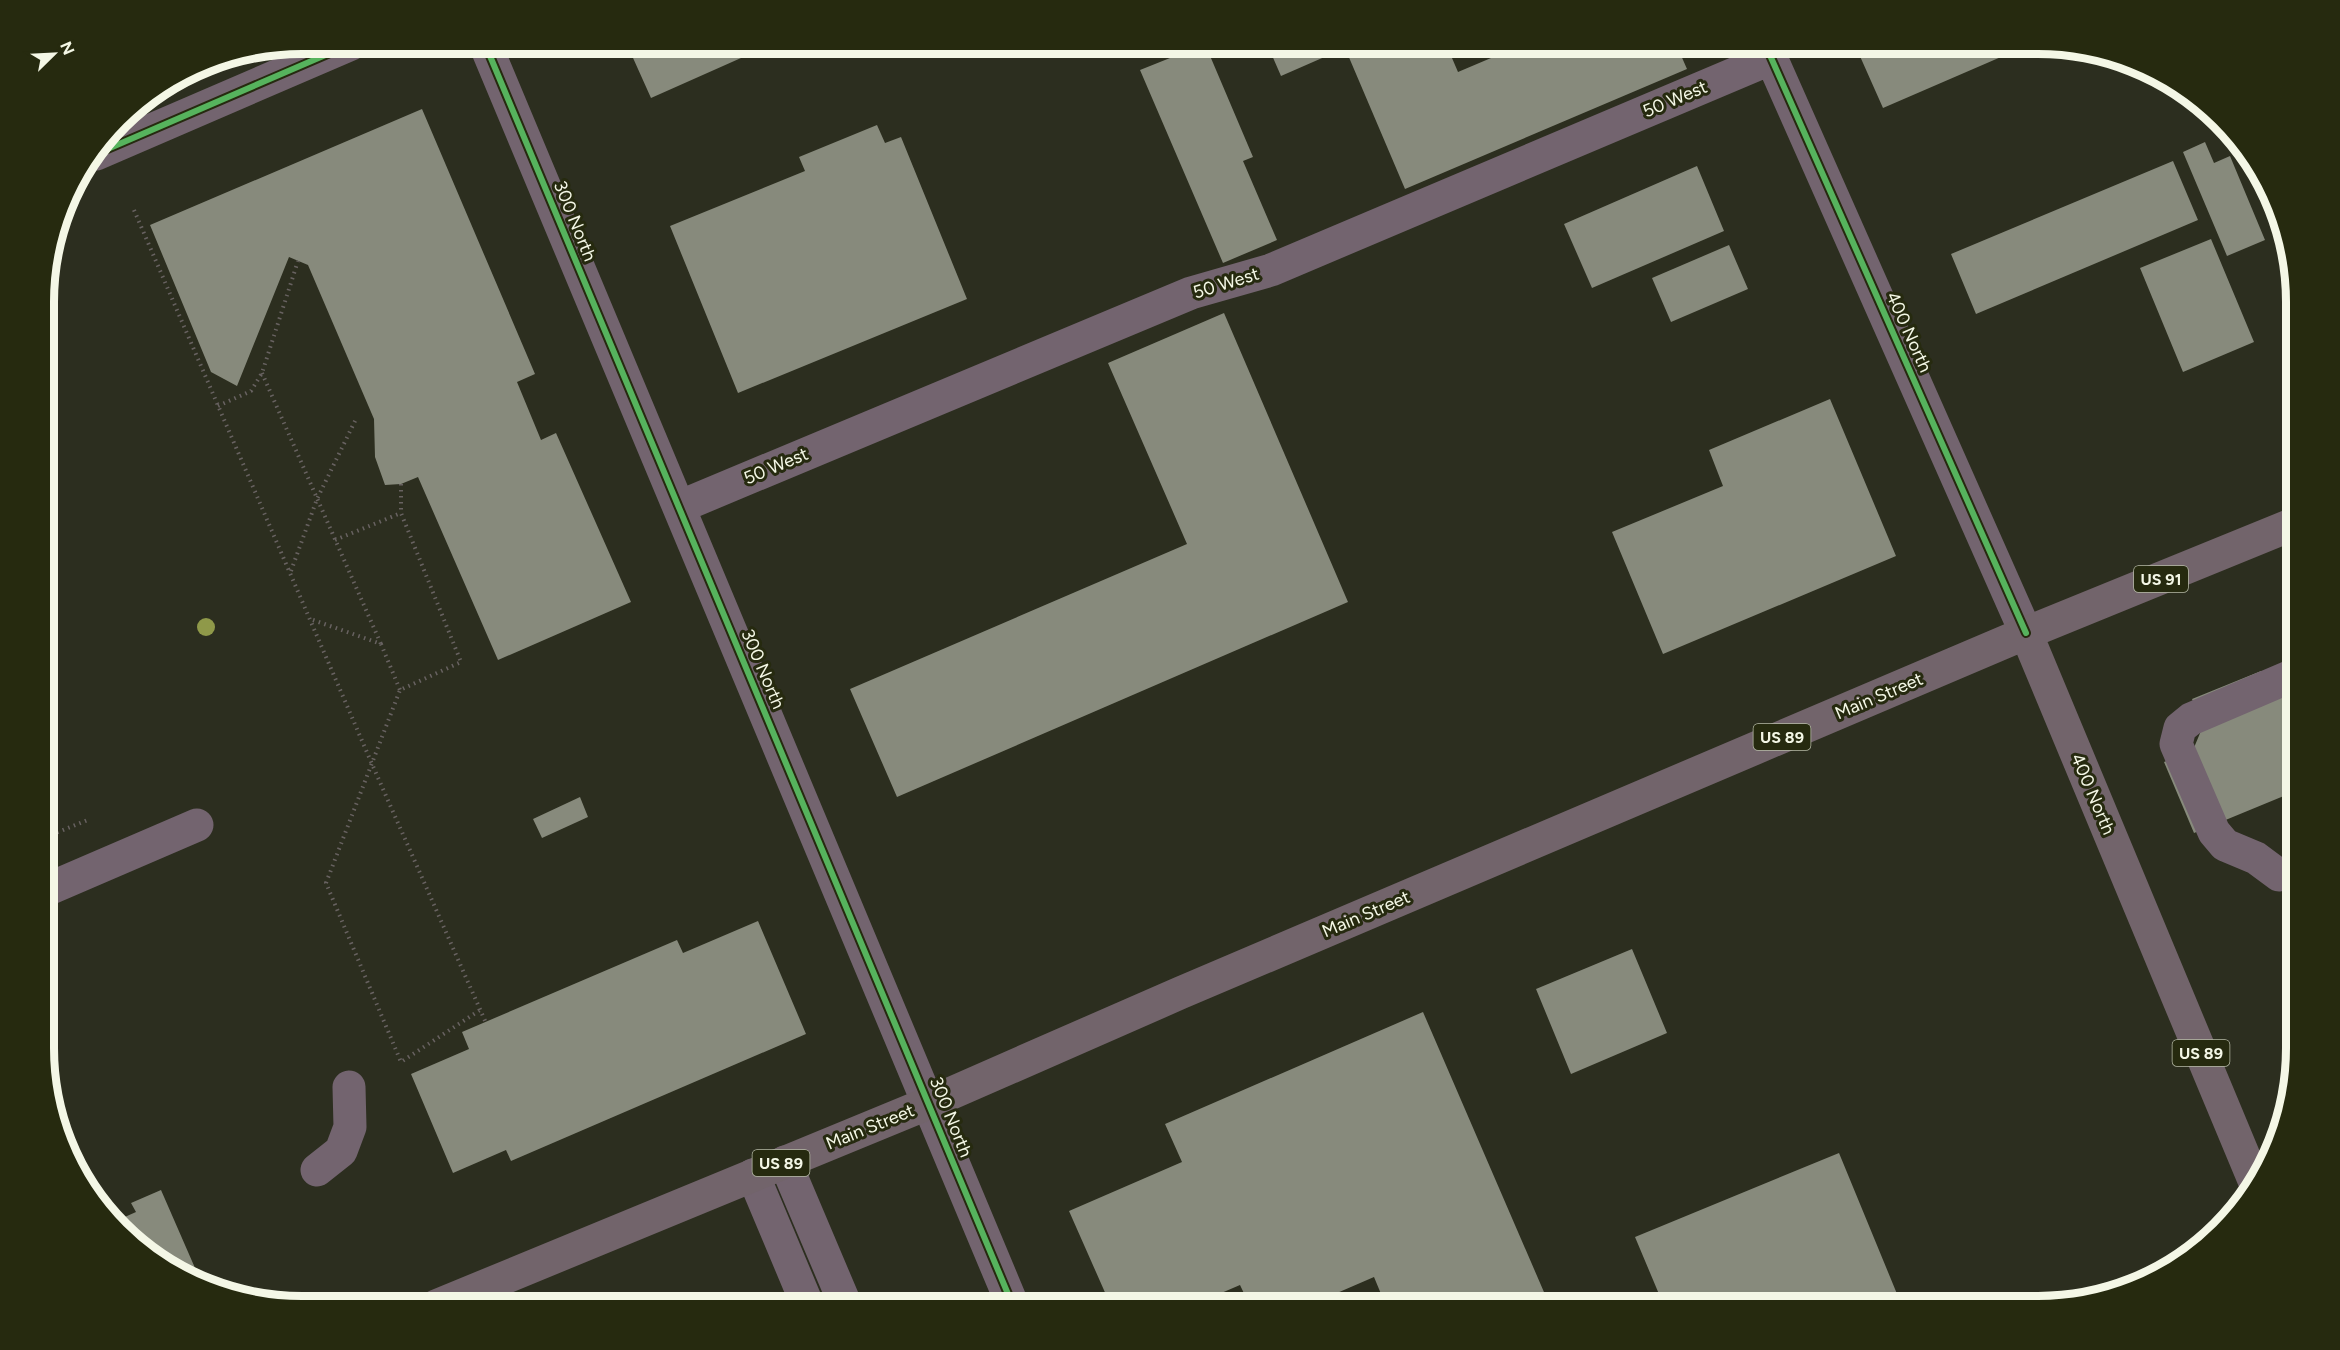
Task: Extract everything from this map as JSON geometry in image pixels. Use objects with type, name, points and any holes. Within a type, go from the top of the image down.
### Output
[{"type":"main road","name":"Main Street","points":[[460,1296],[929,1103],[1180,993],[2026,633],[2286,527]]},
{"type":"main road","name":"400 North","points":[[2026,633],[2252,1174]]},
{"type":"street","points":[[106,150],[328,54]]},
{"type":"street","name":"300 North","points":[[489,54],[1009,1296]]},
{"type":"street","name":"50 West","points":[[679,507],[1191,293],[1271,270],[1761,54]]},
{"type":"street","name":"400 North","points":[[1769,54],[2026,633]]},
{"type":"street","points":[[2279,875],[2256,858],[2225,845],[2214,832],[2176,744],[2180,728],[2191,719],[2286,678]]},
{"type":"street","points":[[54,887],[197,825]]},
{"type":"street","points":[[317,1170],[341,1151],[350,1126],[350,1087]]},
{"type":"street","points":[[785,1162],[842,1296]]},
{"type":"street","points":[[753,1175],[804,1296]]},
{"type":"path","points":[[134,210],[486,1023]]},
{"type":"path","points":[[218,406],[251,391],[262,373],[298,261]]},
{"type":"path","points":[[262,373],[400,690],[326,883],[401,1062],[480,1010]]},
{"type":"path","points":[[291,572],[317,499],[356,419]]},
{"type":"path","points":[[400,690],[461,662],[401,513],[401,484]]},
{"type":"path","points":[[335,540],[401,513]]},
{"type":"path","points":[[312,620],[381,644]]},
{"type":"path","points":[[54,834],[90,819]]},
{"type":"building","points":[[631,54],[739,54],[741,58],[651,98]]},
{"type":"building","points":[[1180,54],[1209,54],[1253,157],[1243,161],[1277,240],[1223,263],[1140,70]]},
{"type":"building","points":[[1271,54],[1331,54],[1281,76]]},
{"type":"building","points":[[1348,54],[1450,54],[1458,72],[1500,54],[1680,54],[1687,69],[1405,189]]},
{"type":"building","points":[[1859,54],[2008,54],[1883,108]]},
{"type":"building","points":[[422,109],[535,374],[517,382],[541,440],[556,433],[631,602],[498,660],[418,477],[401,484],[385,485],[375,457],[374,419],[308,265],[289,257],[237,386],[211,372],[150,225]]},
{"type":"building","points":[[877,125],[885,143],[901,137],[967,299],[738,393],[670,226],[805,171],[799,157]]},
{"type":"building","points":[[2205,142],[2214,163],[2230,156],[2265,240],[2227,256],[2183,152]]},
{"type":"building","points":[[2173,161],[2198,220],[1976,314],[1951,254]]},
{"type":"building","points":[[1697,166],[1724,231],[1592,288],[1564,224]]},
{"type":"building","points":[[2211,239],[2254,342],[2183,372],[2140,268]]},
{"type":"building","points":[[1729,245],[1748,289],[1671,322],[1652,278]]},
{"type":"building","points":[[1224,313],[1348,602],[897,797],[850,689],[1187,544],[1108,363]]},
{"type":"building","points":[[1830,399],[1896,556],[1663,654],[1612,532],[1723,486],[1709,450]]},
{"type":"building","points":[[2261,671],[2271,697],[2286,691],[2286,795],[2194,833],[2164,762],[2193,750],[2203,726],[2192,699]]},
{"type":"building","points":[[580,797],[588,817],[542,838],[533,819]]},
{"type":"building","points":[[758,921],[806,1034],[511,1161],[506,1150],[453,1173],[411,1074],[469,1049],[462,1032],[677,940],[683,953]]},
{"type":"building","points":[[1632,949],[1667,1033],[1571,1074],[1536,989]]},
{"type":"building","points":[[1423,1012],[1546,1296],[1382,1296],[1374,1277],[1330,1296],[1245,1296],[1240,1285],[1214,1296],[1107,1296],[1069,1211],[1182,1162],[1165,1124]]},
{"type":"building","points":[[1839,1153],[1898,1296],[1660,1296],[1635,1237]]},
{"type":"building","points":[[161,1190],[197,1272],[178,1263],[151,1245],[127,1223],[122,1218],[136,1212],[131,1203]]},
{"type":"cycle path","points":[[106,150],[328,54]]},
{"type":"cycle path","points":[[489,54],[1009,1296]]},
{"type":"cycle path","points":[[1769,54],[2026,633]]}]
